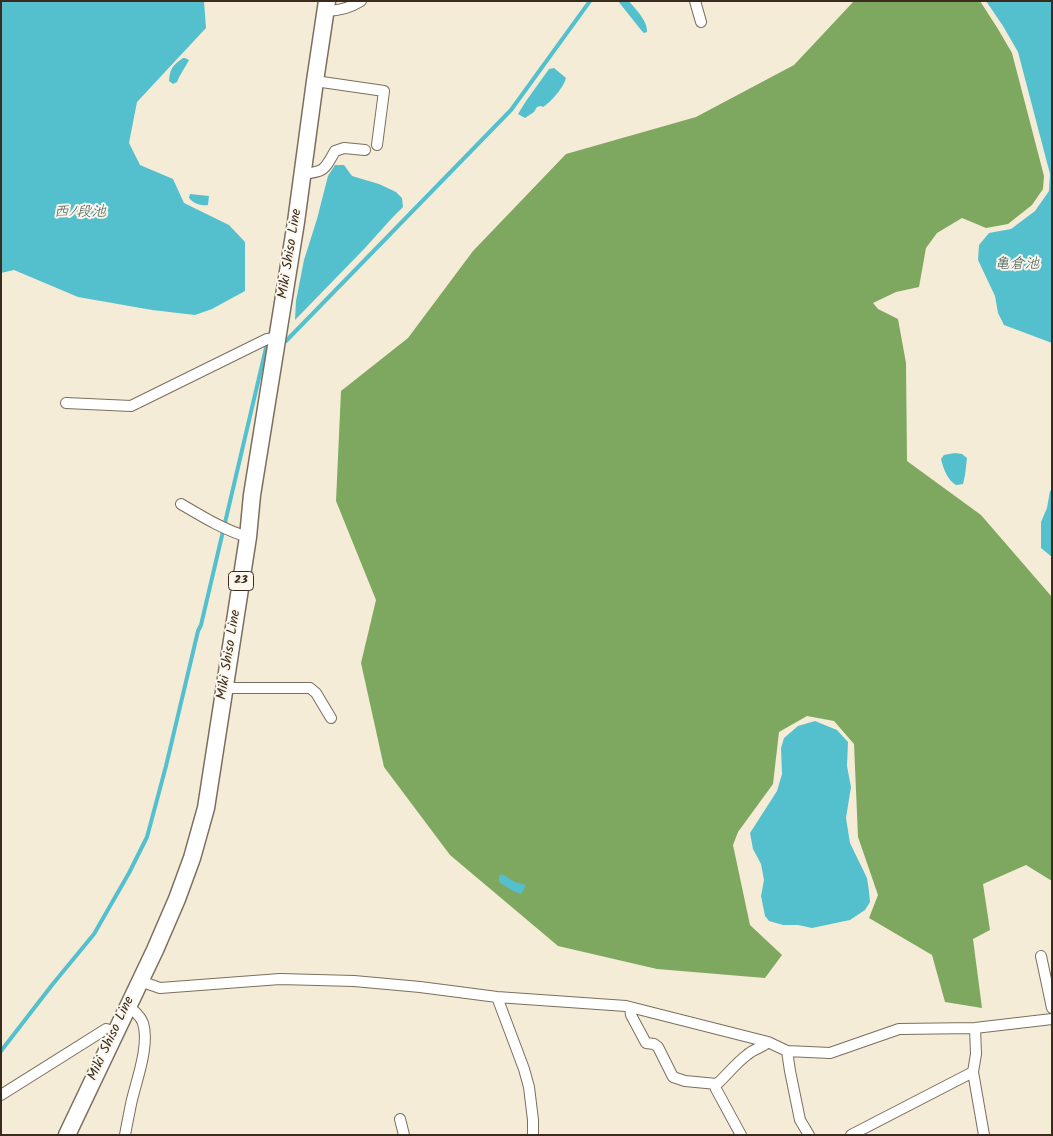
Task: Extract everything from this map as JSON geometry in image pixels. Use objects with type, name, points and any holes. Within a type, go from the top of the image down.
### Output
[{"type":"main road","name":"Miki Shiso Line","points":[[67,1135],[177,899],[192,858],[206,808],[248,537],[252,495],[296,222],[326,6]]},
{"type":"street","points":[[326,6],[336,11],[361,1]]},
{"type":"street","points":[[695,1],[701,22]]},
{"type":"street","points":[[315,81],[384,91],[377,145]]},
{"type":"street","points":[[302,174],[318,172],[326,167],[335,151],[344,148],[365,150]]},
{"type":"street","points":[[66,403],[131,406],[267,339],[277,338]]},
{"type":"street","points":[[181,504],[219,526],[248,537]]},
{"type":"street","points":[[224,688],[310,688],[316,693],[331,718]]},
{"type":"street","points":[[1041,956],[1052,1008]]},
{"type":"street","points":[[140,981],[160,988],[280,979],[354,981],[497,997],[630,1007],[768,1042],[787,1050],[830,1052],[899,1030],[975,1028],[1052,1019]]},
{"type":"street","points":[[497,997],[529,1087],[533,1135]]},
{"type":"street","points":[[125,1135],[143,1058],[145,1036],[139,1015],[128,1006]]},
{"type":"street","points":[[630,1007],[630,1015],[646,1043],[658,1046],[673,1077],[685,1081],[717,1084],[748,1054],[768,1042]]},
{"type":"street","points":[[975,1028],[976,1054],[973,1072],[984,1135]]},
{"type":"street","points":[[1,1095],[106,1029],[115,1032]]},
{"type":"street","points":[[787,1050],[800,1120],[809,1135]]},
{"type":"street","points":[[851,1135],[973,1072]]},
{"type":"street","points":[[714,1084],[741,1135]]},
{"type":"street","points":[[400,1118],[404,1135]]},
{"type":"green space","points":[[854,1],[980,1],[1012,53],[1044,176],[1043,189],[1032,205],[1008,224],[986,228],[962,218],[937,233],[926,248],[919,287],[896,292],[873,303],[878,309],[898,319],[906,363],[907,461],[981,515],[1052,597],[1052,881],[1026,865],[983,884],[990,930],[973,939],[982,1008],[945,1002],[932,955],[869,918],[878,895],[858,837],[854,744],[834,721],[807,716],[779,732],[773,784],[738,832],[733,845],[750,925],[782,955],[765,978],[657,969],[558,946],[450,855],[384,767],[361,663],[376,600],[336,501],[341,391],[408,338],[473,251],[566,154],[696,117],[794,65]]},
{"type":"water","name":"西ﾉ段池","points":[[1,1],[204,1],[206,28],[137,102],[129,143],[140,165],[173,179],[184,203],[229,225],[245,242],[245,291],[212,309],[195,315],[152,310],[78,297],[14,270],[1,273]]},
{"type":"water","points":[[618,1],[629,1],[644,20],[647,32],[644,33],[641,30]]},
{"type":"water","name":"亀倉池","points":[[986,1],[1052,1],[1052,343],[1004,325],[998,313],[995,296],[978,260],[979,245],[989,233],[1011,229],[1035,211],[1049,191],[1050,174],[1018,52]]},
{"type":"water","points":[[183,58],[189,60],[177,82],[173,84],[169,81],[171,70]]},
{"type":"water","points":[[554,68],[566,78],[557,94],[546,105],[537,107],[534,112],[525,118],[518,114],[549,69]]},
{"type":"water","points":[[335,165],[344,165],[352,176],[379,184],[396,192],[402,198],[403,207],[295,320],[296,301],[304,260],[328,176]]},
{"type":"water","points":[[190,194],[209,196],[208,205],[200,205],[193,202],[189,198]]},
{"type":"water","points":[[962,454],[967,458],[963,484],[956,485],[948,477],[941,459],[944,455]]},
{"type":"water","points":[[1052,490],[1052,557],[1041,548],[1041,522],[1047,508],[1050,491]]},
{"type":"water","points":[[815,721],[837,730],[848,742],[847,766],[851,787],[846,818],[850,843],[867,878],[870,902],[865,910],[850,920],[812,928],[798,925],[783,925],[769,921],[765,916],[761,896],[764,880],[761,864],[753,849],[750,833],[777,791],[782,774],[781,748],[784,738],[798,726]]},
{"type":"water","points":[[502,874],[515,882],[526,885],[521,894],[499,882],[499,876]]},
{"type":"waterway","points":[[286,341],[511,110],[590,1]]},
{"type":"waterway","points":[[1,1051],[94,934],[147,837],[201,625],[266,348]]}]
